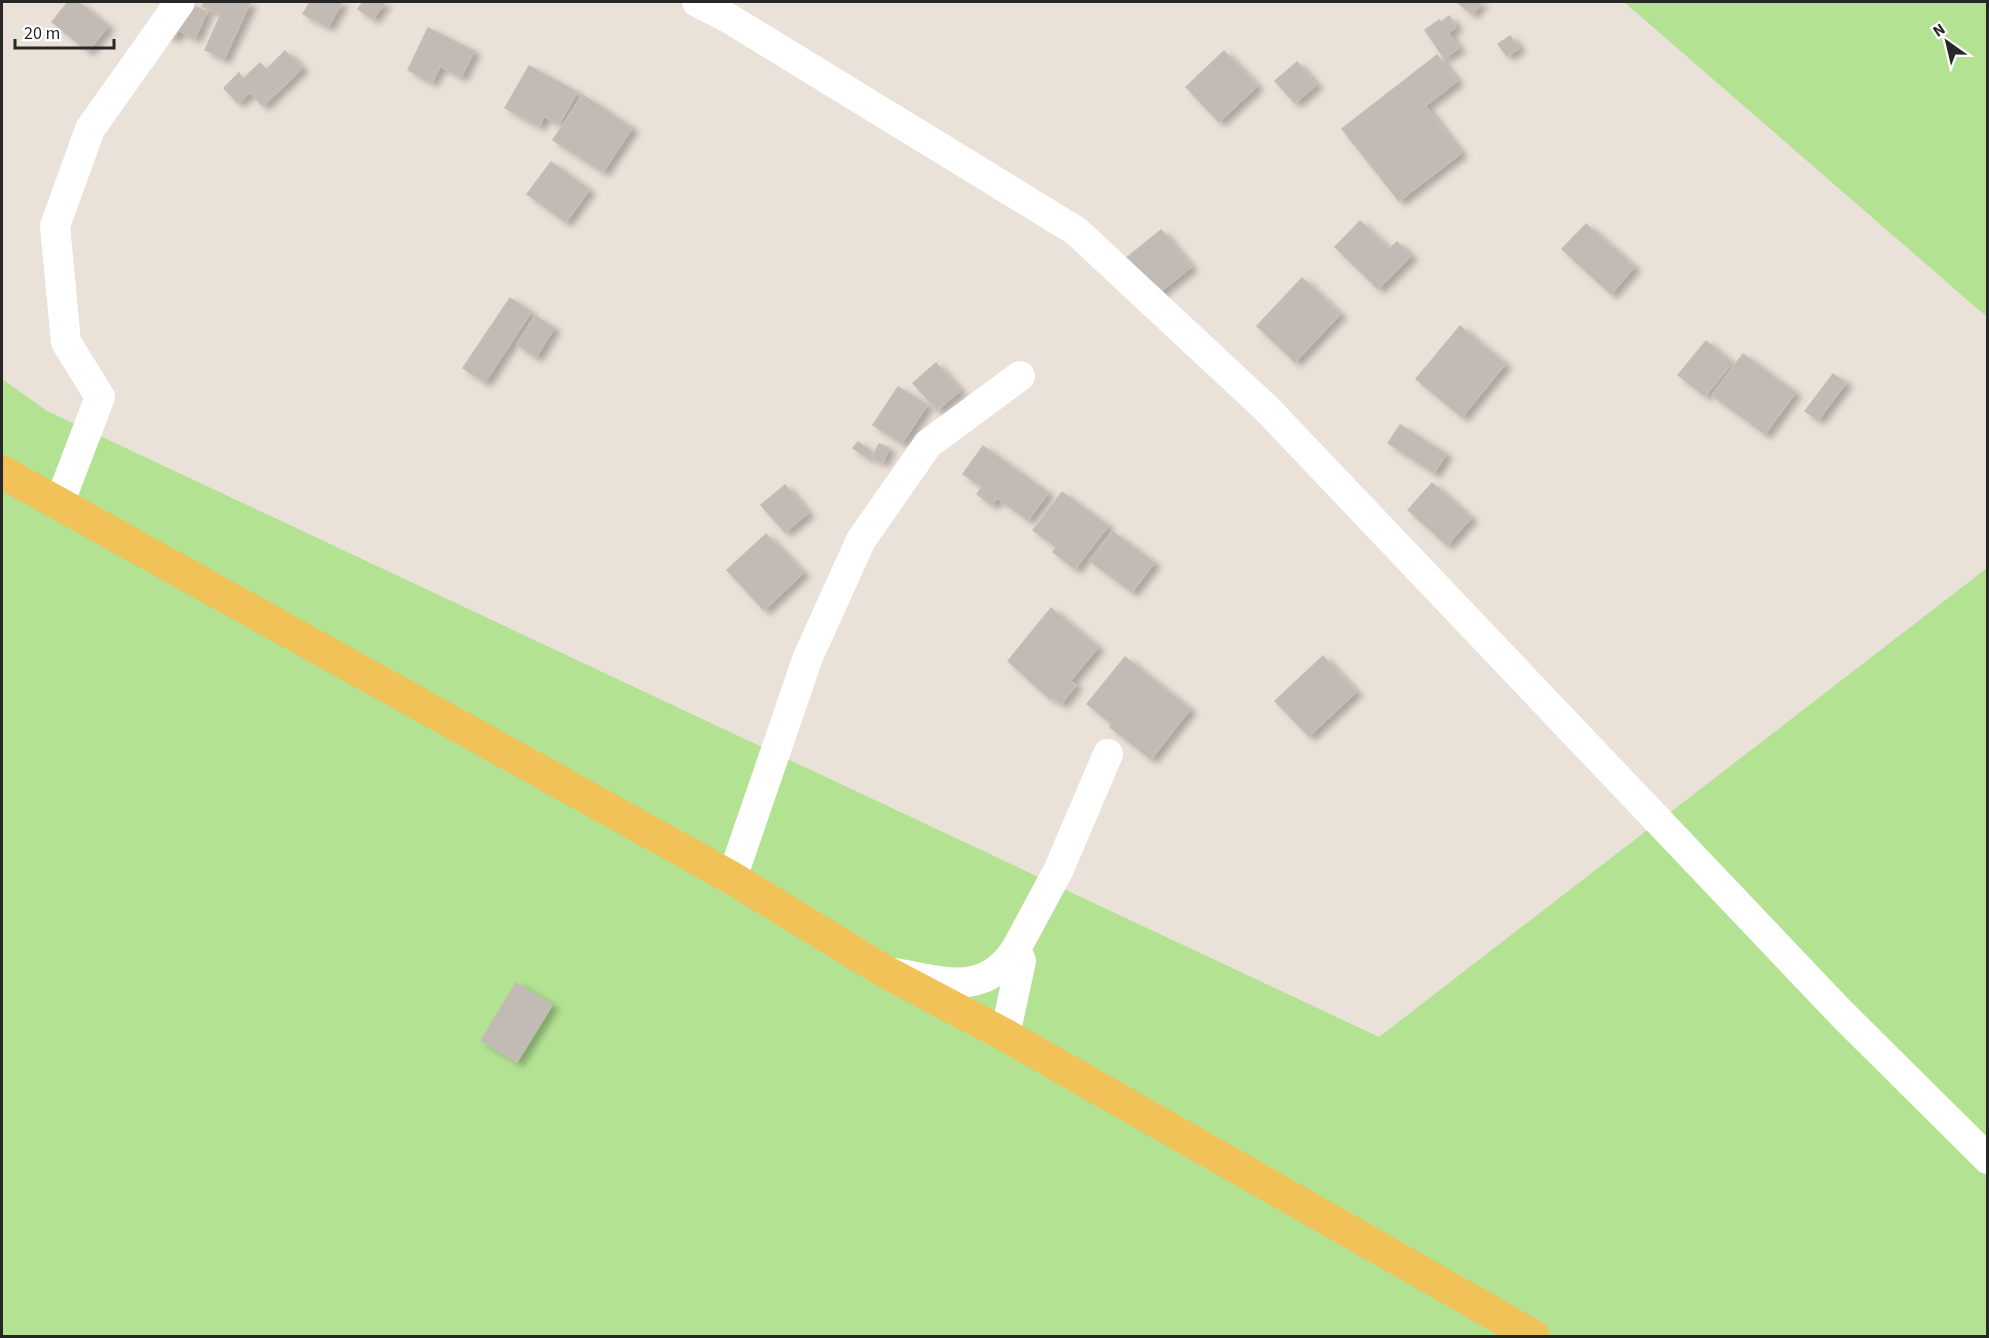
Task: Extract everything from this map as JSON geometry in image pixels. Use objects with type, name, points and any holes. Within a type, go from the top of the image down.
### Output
[{"type":"main road","points":[[2,472],[732,878],[884,971],[1005,1035],[1533,1336]]},
{"type":"street","points":[[59,504],[100,397],[66,342],[55,226],[90,129],[180,2]]},
{"type":"street","points":[[697,2],[730,19],[1076,231],[1266,409],[1842,1014],[1988,1159]]},
{"type":"street","points":[[732,878],[808,657],[861,540],[928,444],[1020,376]]},
{"type":"street","points":[[884,971],[960,984],[992,975],[1016,949],[1058,871],[1108,754]]},
{"type":"street","points":[[1005,1035],[1021,961],[1016,949]]},
{"type":"green space","points":[[1624,2],[1987,2],[1987,317]]},
{"type":"green space","points":[[2,379],[47,411],[1379,1037],[1987,568],[1987,1336],[2,1336]]},
{"type":"building","points":[[68,2],[78,2],[108,26],[88,51],[52,22]]},
{"type":"building","points":[[184,2],[207,12],[195,38],[178,30],[175,38],[151,27]]},
{"type":"building","points":[[204,2],[250,3],[224,59],[205,50],[221,14],[202,6]]},
{"type":"building","points":[[310,2],[342,2],[328,27],[303,14]]},
{"type":"building","points":[[363,2],[385,2],[373,19],[358,9]]},
{"type":"building","points":[[1457,2],[1482,2],[1472,14]]},
{"type":"building","points":[[1449,16],[1456,27],[1448,33],[1459,48],[1444,58],[1425,30]]},
{"type":"building","points":[[428,28],[474,51],[461,77],[440,66],[432,82],[408,70]]},
{"type":"building","points":[[1510,36],[1519,48],[1507,56],[1498,44]]},
{"type":"building","points":[[285,51],[302,68],[263,106],[250,92],[238,103],[224,88],[239,73],[243,79],[260,63],[266,70]]},
{"type":"building","points":[[1224,51],[1257,86],[1219,122],[1186,87]]},
{"type":"building","points":[[1437,55],[1457,81],[1425,106],[1461,153],[1399,201],[1342,129]]},
{"type":"building","points":[[1297,62],[1316,85],[1295,103],[1275,81]]},
{"type":"building","points":[[529,66],[577,92],[559,124],[544,116],[539,126],[505,108]]},
{"type":"building","points":[[583,95],[632,128],[603,172],[553,140]]},
{"type":"building","points":[[551,162],[589,190],[566,222],[527,194]]},
{"type":"building","points":[[1360,221],[1389,249],[1397,242],[1411,256],[1378,289],[1335,247]]},
{"type":"building","points":[[1586,224],[1634,267],[1611,294],[1562,249]]},
{"type":"building","points":[[1161,230],[1191,267],[1144,305],[1114,268]]},
{"type":"building","points":[[1302,278],[1340,314],[1295,362],[1257,326]]},
{"type":"building","points":[[510,298],[531,312],[485,382],[463,368]]},
{"type":"building","points":[[535,316],[554,328],[536,357],[517,345]]},
{"type":"building","points":[[1460,326],[1505,364],[1462,417],[1416,379]]},
{"type":"building","points":[[1706,341],[1732,363],[1705,396],[1678,375]]},
{"type":"building","points":[[1743,354],[1795,393],[1765,434],[1712,395]]},
{"type":"building","points":[[936,363],[960,391],[937,410],[913,383]]},
{"type":"building","points":[[1833,374],[1846,383],[1818,420],[1805,411]]},
{"type":"building","points":[[898,387],[927,405],[902,443],[873,425]]},
{"type":"building","points":[[1400,425],[1446,454],[1434,473],[1388,443]]},
{"type":"building","points":[[858,442],[872,452],[868,458],[853,448]]},
{"type":"building","points":[[879,444],[889,448],[883,462],[872,458]]},
{"type":"building","points":[[983,446],[1048,493],[1028,520],[997,498],[992,505],[977,494],[982,487],[963,474]]},
{"type":"building","points":[[1432,483],[1471,518],[1447,545],[1408,510]]},
{"type":"building","points":[[785,485],[808,513],[785,532],[761,505]]},
{"type":"building","points":[[1062,492],[1108,526],[1075,569],[1053,552],[1056,547],[1033,530]]},
{"type":"building","points":[[1113,532],[1154,563],[1132,592],[1090,561]]},
{"type":"building","points":[[766,534],[803,573],[764,610],[727,570]]},
{"type":"building","points":[[1051,608],[1098,647],[1070,681],[1076,685],[1061,704],[1052,697],[1050,699],[1008,661]]},
{"type":"building","points":[[1323,656],[1356,692],[1309,736],[1275,701]]},
{"type":"building","points":[[1125,657],[1190,709],[1151,759],[1110,727],[1112,724],[1087,704]]},
{"type":"building","points":[[516,983],[552,1005],[517,1062],[481,1040]]}]
